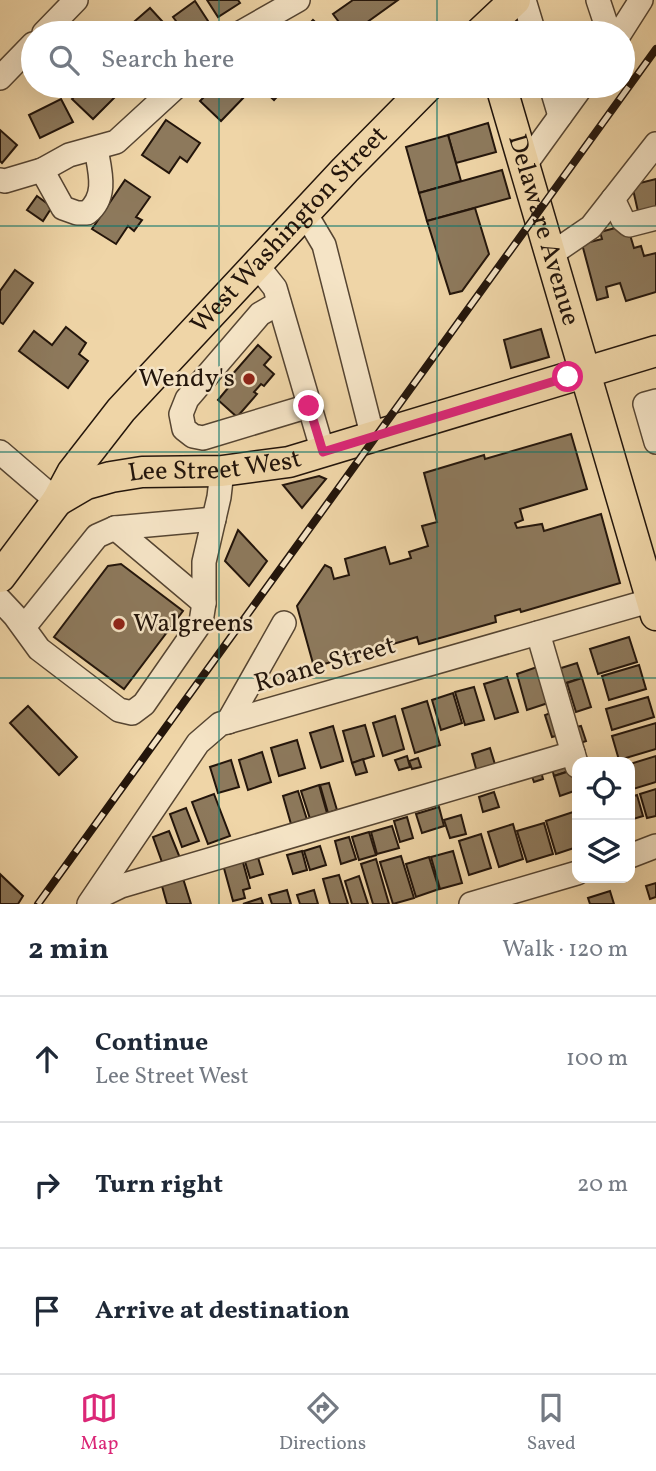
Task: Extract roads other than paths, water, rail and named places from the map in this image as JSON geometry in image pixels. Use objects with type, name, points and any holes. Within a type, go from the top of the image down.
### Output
[{"type":"main road","points":[[493,21],[515,0]]},
{"type":"main road","name":"West Washington Street","points":[[0,577],[57,501],[72,473],[121,410],[304,213],[416,98]]},
{"type":"main road","name":"Delaware Avenue","points":[[504,98],[655,605]]},
{"type":"main road","name":"Lee Street West","points":[[57,501],[86,484],[111,477],[164,471],[222,471],[289,462],[656,351]]},
{"type":"main road","points":[[164,471],[131,464],[123,459],[117,438],[121,426],[169,360]]},
{"type":"street","points":[[56,21],[76,0]]},
{"type":"street","points":[[261,21],[298,0]]},
{"type":"street","points":[[524,0],[530,21]]},
{"type":"street","points":[[598,0],[605,21]]},
{"type":"street","points":[[627,21],[640,0]]},
{"type":"street","points":[[0,78],[21,56]]},
{"type":"street","points":[[0,180],[5,181],[42,170],[69,155],[116,142],[164,98]]},
{"type":"street","points":[[555,98],[560,116]]},
{"type":"street","points":[[524,166],[573,98]]},
{"type":"street","points":[[550,255],[591,227],[656,144]]},
{"type":"street","points":[[42,170],[63,208],[77,213],[87,212],[100,197],[101,179],[96,149]]},
{"type":"street","points":[[613,199],[623,220],[629,225],[656,218]]},
{"type":"street","points":[[304,213],[324,245],[373,438]]},
{"type":"street","points":[[256,264],[275,288],[323,452]]},
{"type":"street","points":[[279,303],[260,314],[187,399],[181,414],[184,429],[192,436],[204,438],[309,406]]},
{"type":"street","points":[[656,401],[645,404],[656,442]]},
{"type":"street","points":[[0,452],[57,501]]},
{"type":"street","points":[[0,600],[39,649],[119,710],[132,713],[145,704],[201,622],[204,562],[222,471]]},
{"type":"street","points":[[24,627],[97,536],[115,528],[214,519]]},
{"type":"street","points":[[115,528],[204,603]]},
{"type":"street","name":"Roane Street","points":[[91,903],[198,743],[220,724],[538,633],[655,605]]},
{"type":"street","points":[[228,722],[284,622]]},
{"type":"street","points":[[538,633],[574,757]]},
{"type":"street","points":[[91,903],[121,886],[572,761]]},
{"type":"street","points":[[635,854],[656,846]]},
{"type":"street","points":[[471,904],[572,874]]},
{"type":"railway","points":[[635,78],[656,49]]},
{"type":"railway","points":[[38,904],[621,98]]},
{"type":"place","name":"Wendy's","points":[[249,379]]},
{"type":"place","name":"Walgreens","points":[[119,624]]}]
